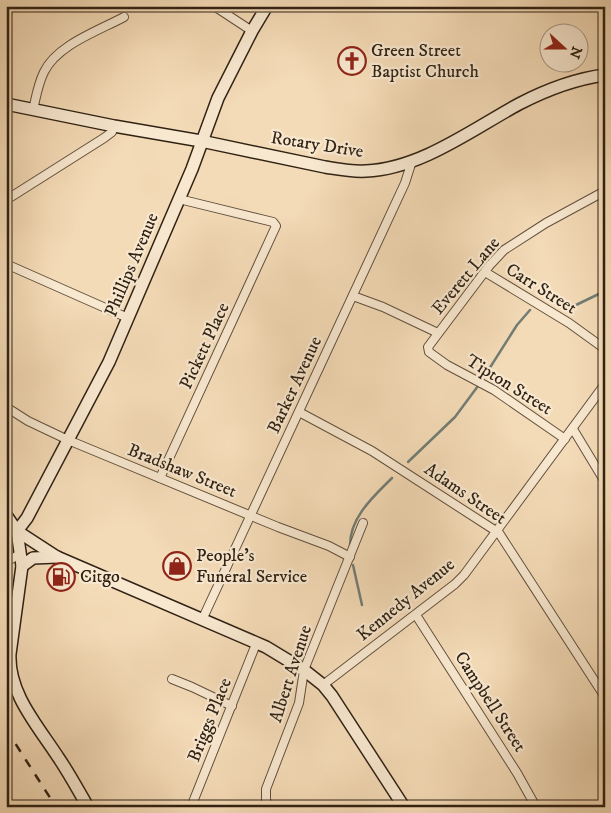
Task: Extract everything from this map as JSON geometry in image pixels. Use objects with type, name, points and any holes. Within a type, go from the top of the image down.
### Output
[{"type":"street","points":[[214,6],[252,31]]},
{"type":"street","name":"Phillips Avenue","points":[[17,531],[28,518],[109,362],[192,169],[218,98],[267,6]]},
{"type":"street","points":[[33,110],[43,73],[53,58],[70,46],[124,17]]},
{"type":"street","name":"Rotary Drive","points":[[6,104],[345,170],[367,171],[388,168],[412,161],[459,140],[534,96],[563,84],[605,75]]},
{"type":"street","points":[[6,200],[104,138],[112,132],[114,126]]},
{"type":"street","name":"Barker Avenue","points":[[202,620],[405,183],[412,161]]},
{"type":"street","name":"Everett Lane","points":[[437,358],[429,352],[428,347],[504,250],[516,241],[605,191]]},
{"type":"street","points":[[597,194],[605,199]]},
{"type":"street","name":"Pickett Place","points":[[160,478],[276,226],[273,222],[179,199]]},
{"type":"street","points":[[6,264],[128,318]]},
{"type":"street","name":"Carr Street","points":[[485,272],[569,322],[605,349]]},
{"type":"street","points":[[353,296],[383,307],[438,333]]},
{"type":"street","name":"Tipton Street","points":[[437,358],[494,390],[565,439]]},
{"type":"street","name":"Kennedy Avenue","points":[[323,685],[455,584],[464,575],[605,384]]},
{"type":"street","name":"Bradshaw Street","points":[[6,407],[28,421],[68,440],[251,516],[324,544],[350,557]]},
{"type":"street","name":"Adams Street","points":[[299,412],[372,451],[497,531],[605,697]]},
{"type":"street","points":[[573,429],[605,482]]},
{"type":"street","points":[[6,515],[17,531],[57,557],[256,644],[284,657],[304,670],[323,685],[404,807]]},
{"type":"street","name":"Albert Avenue","points":[[269,807],[266,800],[266,789],[299,703],[304,670],[363,523]]},
{"type":"street","points":[[17,531],[21,560],[9,642],[10,665],[14,681],[24,706],[60,759],[88,807]]},
{"type":"street","points":[[6,562],[57,557]]},
{"type":"street","name":"Campbell Street","points":[[416,614],[517,773],[536,807]]},
{"type":"street","name":"Briggs Place","points":[[192,807],[256,644]]},
{"type":"street","points":[[172,679],[232,706]]},
{"type":"waterway","points":[[564,304],[576,305],[605,291]]},
{"type":"waterway","points":[[484,377],[517,325],[530,310]]},
{"type":"waterway","points":[[408,462],[455,417],[478,386]]},
{"type":"waterway","points":[[350,545],[354,525],[364,508],[392,478]]},
{"type":"waterway","points":[[353,565],[362,605]]},
{"type":"railway","points":[[6,729],[56,807]]},
{"type":"place","name":"Green Street Baptist Church","points":[[352,61]]},
{"type":"place","name":"People's Funeral Service","points":[[177,566]]},
{"type":"place","name":"Citgo","points":[[61,577]]}]
